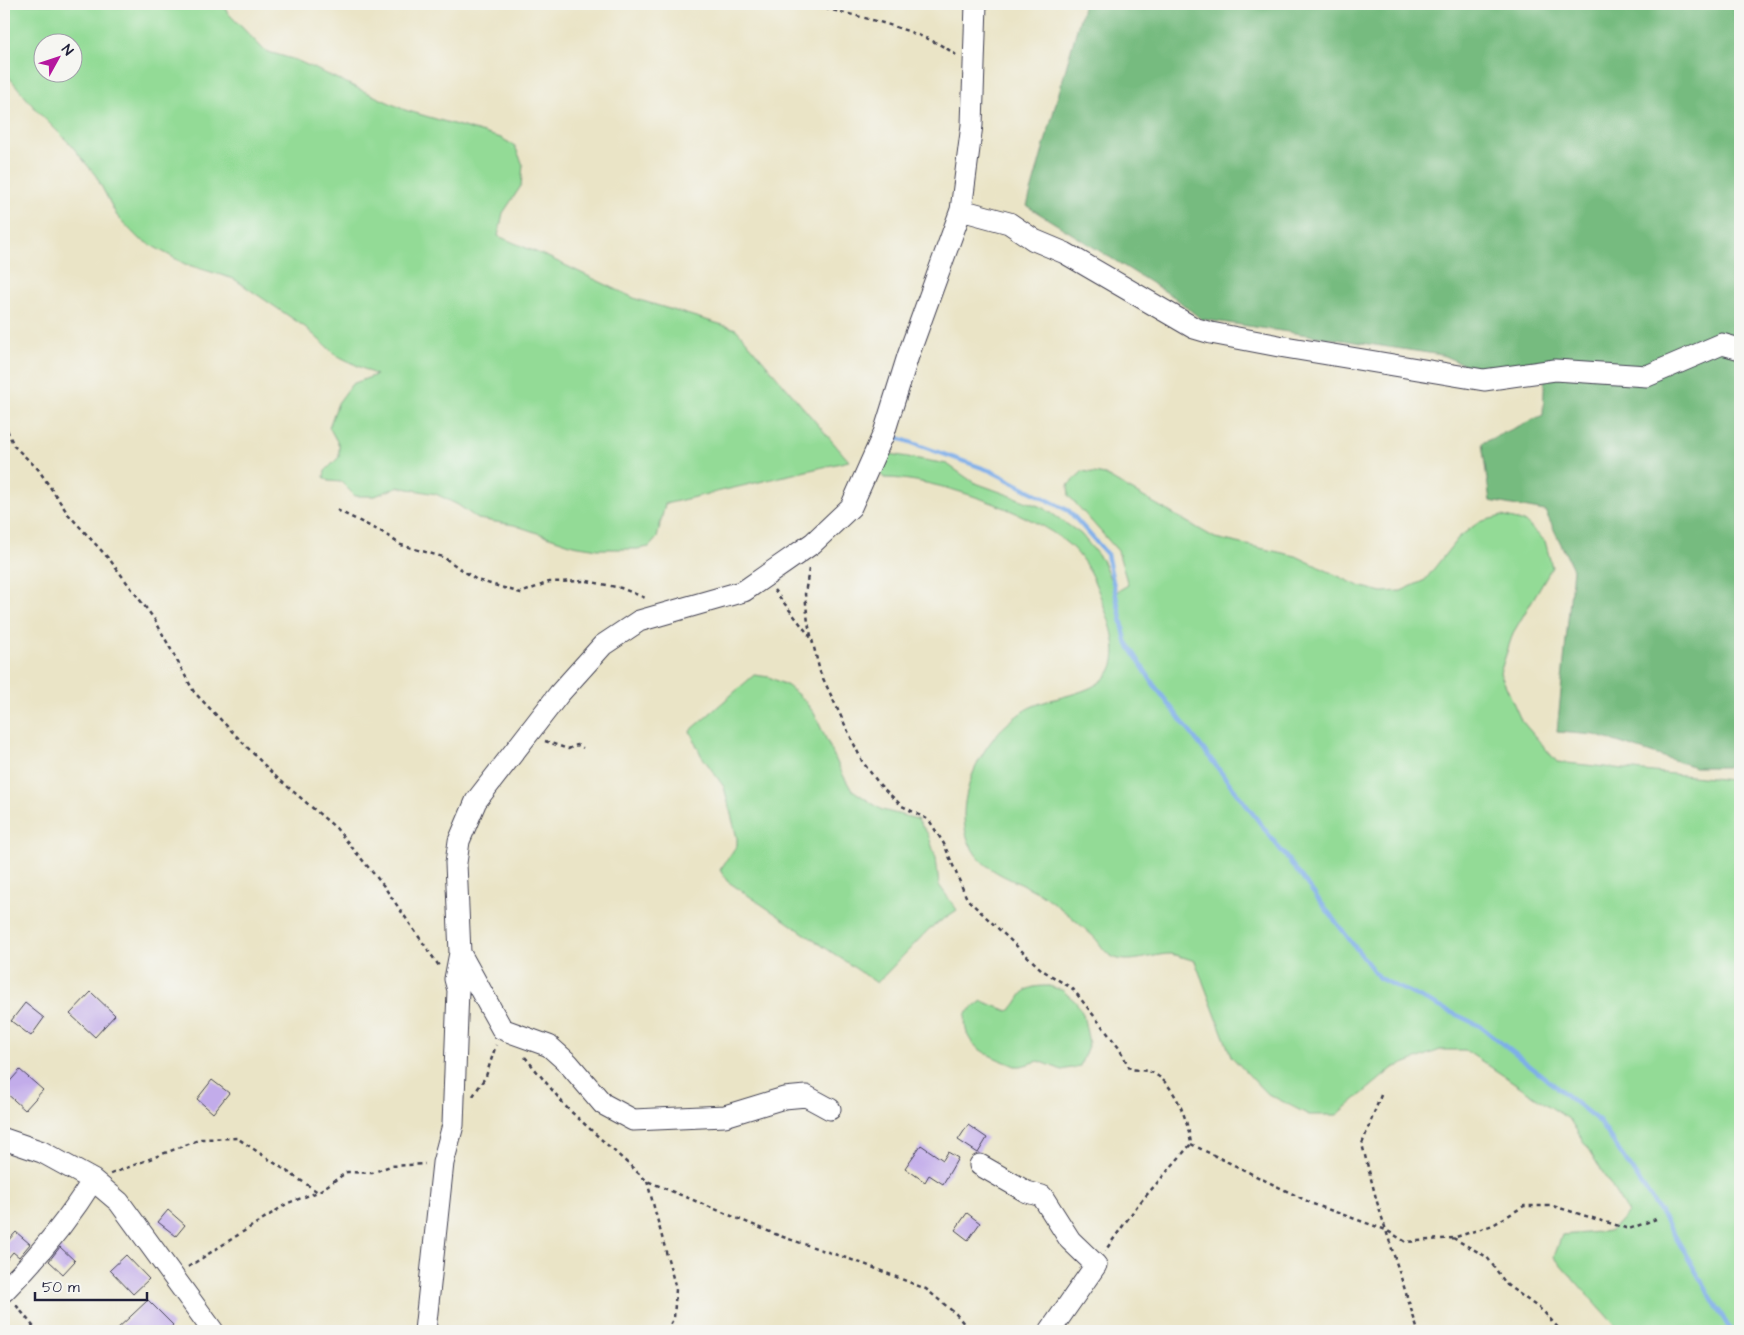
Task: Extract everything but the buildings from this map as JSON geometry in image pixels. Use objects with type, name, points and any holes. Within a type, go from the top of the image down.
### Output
[{"type":"street","points":[[425,1331],[443,1164],[453,1125],[458,990],[455,979],[460,953],[456,862],[459,841],[476,801],[533,730],[559,694],[603,645],[639,621],[744,592],[813,543],[851,507],[884,433],[908,356],[961,210],[972,125],[976,4]]},
{"type":"street","points":[[961,210],[1009,223],[1034,240],[1065,253],[1194,328],[1210,333],[1279,346],[1484,380],[1555,370],[1647,376],[1722,344],[1740,349]]},
{"type":"street","points":[[460,953],[502,1029],[549,1046],[568,1063],[603,1104],[633,1120],[725,1116],[784,1098],[806,1096],[830,1109]]},
{"type":"street","points":[[4,1139],[42,1152],[93,1180],[118,1202],[213,1331]]},
{"type":"street","points":[[980,1165],[1027,1192],[1042,1196],[1070,1240],[1096,1265],[1050,1331]]},
{"type":"street","points":[[4,1291],[23,1272],[75,1208],[93,1180]]},
{"type":"path","points":[[802,4],[833,9],[926,39],[954,52],[975,71]]},
{"type":"path","points":[[4,423],[14,446],[38,468],[68,514],[110,560],[155,620],[194,692],[274,775],[336,828],[383,885],[445,975],[455,979]]},
{"type":"path","points":[[337,510],[382,532],[401,545],[443,557],[477,580],[521,593],[549,582],[587,582],[621,588],[680,611]]},
{"type":"path","points":[[813,543],[804,594],[812,640],[820,672],[862,761],[880,785],[902,806],[929,820],[944,844],[967,899],[1042,970],[1073,989],[1119,1048],[1130,1069],[1152,1073],[1162,1080],[1177,1100],[1188,1124],[1191,1144],[1137,1206],[1096,1265]]},
{"type":"path","points":[[766,576],[775,592],[812,640]]},
{"type":"path","points":[[533,730],[541,739],[558,746],[568,749],[577,745],[583,748]]},
{"type":"path","points":[[469,1101],[486,1076],[502,1029]]},
{"type":"path","points":[[519,1050],[567,1108],[647,1181],[780,1236],[926,1289],[956,1314],[970,1331]]},
{"type":"path","points":[[1381,1095],[1362,1144],[1386,1230],[1418,1331]]},
{"type":"path","points":[[93,1180],[201,1140],[237,1138],[318,1192]]},
{"type":"path","points":[[1191,1144],[1313,1204],[1386,1230],[1406,1242],[1453,1238],[1493,1225],[1524,1206],[1553,1206],[1629,1229],[1656,1220]]},
{"type":"path","points":[[172,1277],[288,1204],[318,1192],[347,1172],[372,1173],[390,1166],[443,1164]]},
{"type":"path","points":[[647,1181],[676,1290],[674,1318],[666,1331]]},
{"type":"path","points":[[1453,1238],[1487,1257],[1507,1285],[1543,1311],[1561,1331]]},
{"type":"path","points":[[4,1291],[36,1331]]},
{"type":"green space","points":[[4,4],[223,4],[228,13],[265,51],[296,60],[405,110],[501,138],[515,146],[523,165],[521,186],[503,213],[498,236],[550,258],[636,299],[736,329],[849,461],[665,504],[657,538],[649,547],[637,549],[598,549],[573,545],[514,525],[478,519],[458,505],[436,494],[398,487],[375,496],[355,496],[341,482],[329,481],[324,477],[325,471],[339,457],[339,445],[329,427],[338,403],[352,384],[376,375],[336,355],[305,327],[234,279],[185,264],[138,238],[117,216],[96,176],[72,146],[37,111],[4,71]]},
{"type":"green space","points":[[1084,4],[1740,4],[1740,767],[1695,767],[1595,735],[1557,732],[1573,569],[1545,511],[1490,501],[1482,443],[1543,415],[1545,367],[1488,375],[1442,355],[1201,319],[1174,297],[1027,206]]},
{"type":"green space","points":[[885,453],[947,464],[973,482],[1044,508],[1081,534],[1102,560],[1116,592],[1128,585],[1118,551],[1069,496],[1068,485],[1083,471],[1105,475],[1215,538],[1296,556],[1359,586],[1382,592],[1401,591],[1425,580],[1458,538],[1479,522],[1502,516],[1525,522],[1545,541],[1552,567],[1513,633],[1500,673],[1521,720],[1557,762],[1740,781],[1740,1331],[1620,1331],[1554,1257],[1562,1235],[1611,1231],[1628,1213],[1570,1120],[1465,1050],[1440,1050],[1393,1068],[1337,1115],[1309,1115],[1266,1093],[1231,1056],[1195,961],[1170,954],[1132,960],[1118,959],[1111,956],[1094,937],[1044,896],[990,868],[975,853],[967,836],[964,816],[966,796],[972,775],[981,756],[1006,725],[1024,711],[1036,705],[1082,691],[1102,681],[1109,673],[1114,659],[1113,636],[1092,576],[1082,559],[1068,544],[1031,520],[980,499],[928,483],[884,478],[877,468]]},
{"type":"green space","points":[[754,675],[769,677],[788,686],[803,699],[814,713],[851,789],[882,810],[917,819],[928,834],[936,858],[939,885],[957,910],[929,929],[877,983],[727,881],[720,870],[737,845],[737,838],[724,787],[701,755],[690,731]]},
{"type":"green space","points":[[1049,986],[1062,990],[1076,1002],[1083,1014],[1089,1043],[1080,1066],[1062,1070],[1039,1061],[1015,1066],[986,1054],[972,1042],[967,1034],[965,1025],[966,1013],[982,1001],[1008,1011],[1028,989]]},
{"type":"waterway","points":[[890,435],[991,471],[1069,511],[1107,554],[1126,641],[1154,685],[1379,978],[1480,1026],[1600,1122],[1668,1224],[1731,1331]]}]
